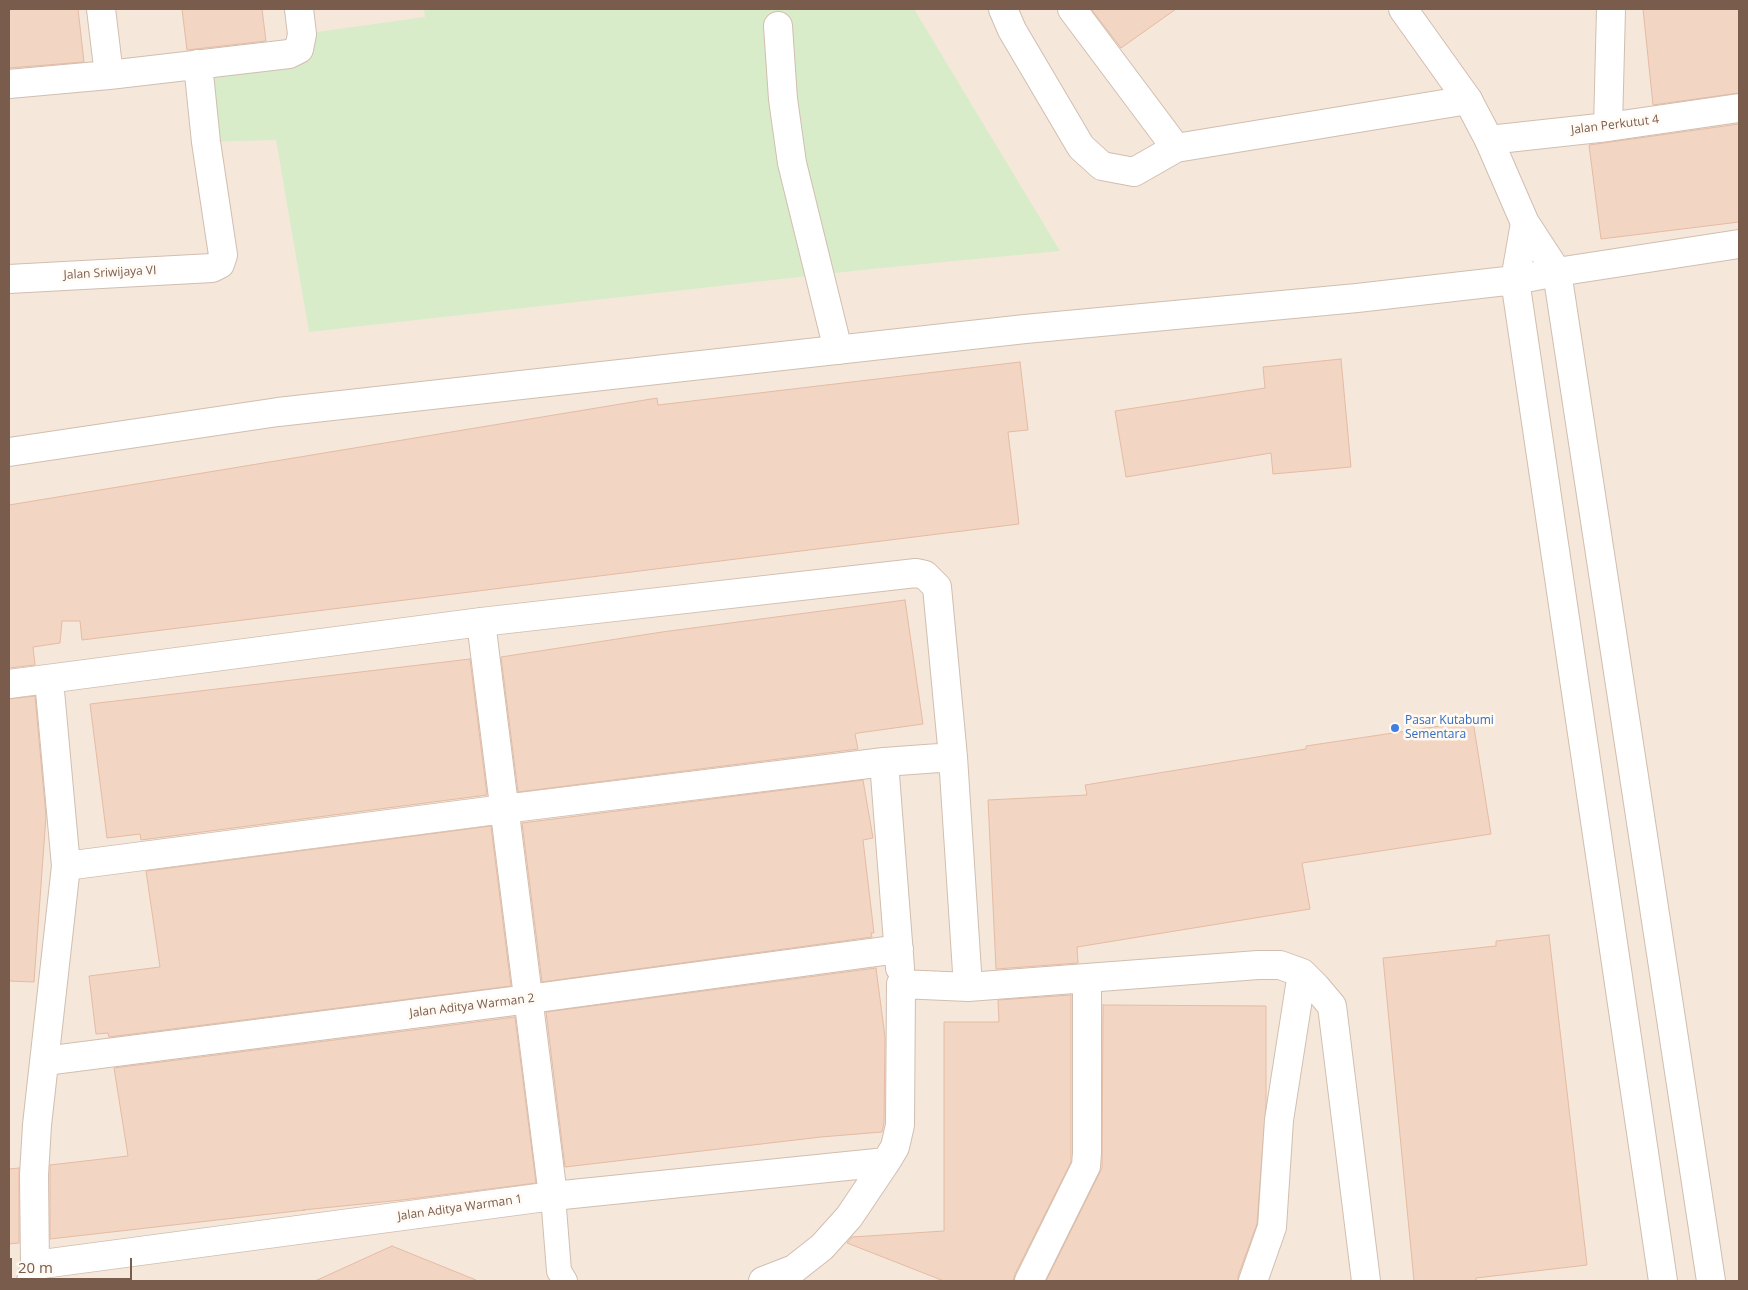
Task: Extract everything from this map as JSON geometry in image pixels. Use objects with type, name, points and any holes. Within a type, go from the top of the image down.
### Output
[{"type":"street","points":[[101,9],[109,74]]},
{"type":"street","points":[[9,84],[290,54],[299,49],[302,34],[300,9]]},
{"type":"street","points":[[1003,9],[1012,30],[1081,147],[1102,166],[1134,172],[1176,148],[1468,100]]},
{"type":"street","points":[[1072,9],[1176,148]]},
{"type":"street","points":[[1403,9],[1468,100],[1490,140],[1525,223],[1557,272],[1711,1281]]},
{"type":"street","points":[[1608,127],[1612,9]]},
{"type":"street","points":[[778,26],[783,99],[792,163],[838,350]]},
{"type":"street","name":"Jalan Sriwijaya VI","points":[[9,278],[212,268],[220,264],[223,256],[206,142],[198,64]]},
{"type":"street","name":"Jalan Perkutut 4","points":[[1490,140],[1608,127],[1739,108]]},
{"type":"street","points":[[1525,223],[1515,280],[1663,1281]]},
{"type":"street","points":[[9,452],[278,412],[1026,329],[1273,306],[1515,280],[1739,244]]},
{"type":"street","points":[[9,684],[481,622],[916,573],[925,575],[937,587],[953,757],[968,988]]},
{"type":"street","points":[[481,622],[553,1196]]},
{"type":"street","points":[[33,1273],[34,1174],[37,1125],[66,866],[49,680]]},
{"type":"street","points":[[66,866],[884,762],[953,757]]},
{"type":"street","points":[[763,1281],[794,1269],[822,1247],[849,1217],[886,1162],[894,1147],[900,1125],[901,984],[884,762]]},
{"type":"street","name":"Jalan Aditya Warman 2","points":[[45,1061],[899,949]]},
{"type":"street","points":[[901,984],[968,988],[1258,965],[1280,965],[1302,972],[1332,1006],[1366,1281]]},
{"type":"street","points":[[1253,1281],[1272,1227],[1279,1120],[1302,972]]},
{"type":"street","points":[[1029,1281],[1086,1166],[1087,979]]},
{"type":"street","name":"Jalan Aditya Warman 1","points":[[33,1273],[553,1196],[886,1162]]},
{"type":"lane","points":[[553,1196],[559,1272],[565,1281]]},
{"type":"shaded area","points":[[9,9],[1739,9],[1739,1281],[9,1281]]},
{"type":"green space","points":[[424,9],[914,9],[1060,251],[871,269],[309,332],[276,140],[206,142],[198,64],[289,54],[302,34],[425,17]]},
{"type":"building","points":[[9,9],[78,9],[84,62],[9,68]]},
{"type":"building","points":[[182,9],[262,9],[266,41],[187,50]]},
{"type":"building","points":[[1091,9],[1176,9],[1121,48]]},
{"type":"building","points":[[1643,9],[1739,9],[1739,93],[1653,105]]},
{"type":"building","points":[[1739,124],[1739,222],[1601,239],[1589,145]]},
{"type":"building","points":[[1341,359],[1351,467],[1273,474],[1271,453],[1126,477],[1115,411],[1265,388],[1263,367]]},
{"type":"building","points":[[1020,362],[1028,430],[1008,432],[1019,524],[82,640],[80,621],[62,621],[60,643],[33,647],[35,665],[9,668],[9,505],[657,398],[658,405]]},
{"type":"building","points":[[905,600],[923,724],[855,734],[858,749],[518,792],[501,657],[662,632]]},
{"type":"building","points":[[470,659],[487,795],[141,840],[140,834],[107,838],[90,704]]},
{"type":"building","points":[[35,696],[46,816],[34,982],[9,981],[9,699]]},
{"type":"building","points":[[1473,721],[1491,834],[1302,863],[1310,909],[1077,947],[1078,963],[996,969],[988,800],[1087,795],[1085,785],[1306,749],[1306,746]]},
{"type":"building","points":[[863,780],[873,838],[863,840],[874,933],[871,933],[872,937],[542,982],[522,823]]},
{"type":"building","points":[[491,826],[511,986],[109,1037],[108,1033],[96,1034],[89,976],[160,967],[146,871]]},
{"type":"building","points":[[1549,935],[1587,1265],[1476,1278],[1476,1281],[1414,1281],[1383,958],[1496,946],[1496,941]]},
{"type":"building","points":[[876,968],[885,1037],[884,1123],[882,1132],[821,1137],[565,1167],[546,1012]]},
{"type":"building","points":[[1071,995],[1071,1162],[1013,1281],[944,1281],[847,1243],[852,1237],[944,1231],[944,1022],[999,1022],[998,1000]]},
{"type":"building","points":[[1103,1005],[1266,1006],[1266,1104],[1257,1224],[1238,1276],[1238,1281],[1046,1281],[1102,1168]]},
{"type":"building","points":[[515,1017],[536,1183],[402,1200],[50,1239],[50,1165],[128,1156],[114,1068]]},
{"type":"building","points":[[19,1168],[19,1243],[9,1244],[9,1169]]},
{"type":"building","points":[[392,1246],[476,1280],[476,1281],[315,1281]]},
{"type":"place","name":"Pasar Kutabumi Sementara","points":[[1395,728]]}]
